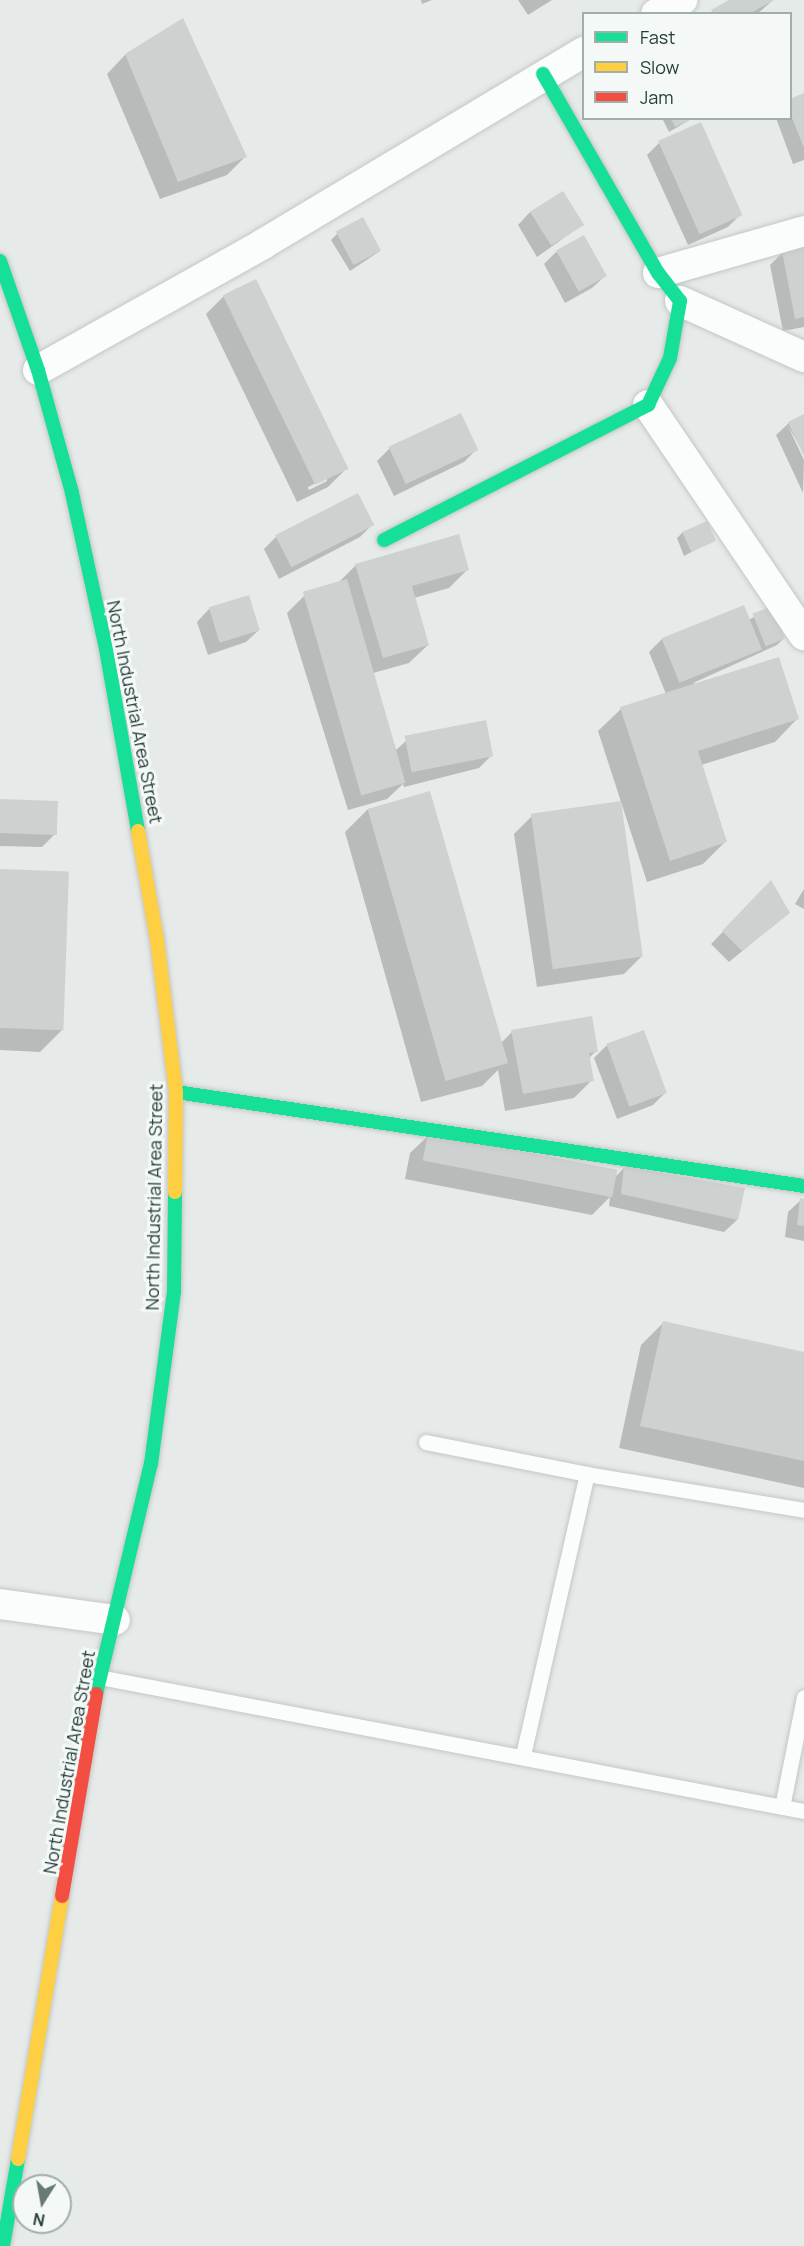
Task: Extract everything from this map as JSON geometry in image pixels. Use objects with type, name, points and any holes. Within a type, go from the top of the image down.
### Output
[{"type":"main road","points":[[384,540],[648,405],[669,358],[680,301],[657,273],[543,74]]},
{"type":"main road","name":"North Industrial Area Street","points":[[0,261],[38,369],[72,493],[106,649],[157,940],[176,1092],[174,1291],[151,1464],[115,1620],[99,1677],[3,2246]]},
{"type":"main road","points":[[176,1092],[804,1186]]},
{"type":"street","points":[[660,12],[682,0]]},
{"type":"street","points":[[38,369],[263,244],[543,74],[582,53]]},
{"type":"street","points":[[657,273],[804,231]]},
{"type":"street","points":[[680,301],[804,357]]},
{"type":"street","points":[[648,405],[804,635]]},
{"type":"street","points":[[0,1604],[115,1620]]},
{"type":"lane","points":[[426,1442],[587,1474],[804,1510]]},
{"type":"lane","points":[[523,1755],[587,1474]]},
{"type":"lane","points":[[99,1677],[523,1755],[804,1811]]},
{"type":"lane","points":[[782,1807],[804,1697]]},
{"type":"building","points":[[729,0],[774,0],[753,12],[712,12],[711,10]]},
{"type":"building","points":[[183,18],[247,157],[178,182],[125,54]]},
{"type":"building","points":[[804,93],[804,148],[792,118],[792,98]]},
{"type":"building","points":[[672,120],[690,120],[675,127]]},
{"type":"building","points":[[701,122],[742,215],[700,234],[658,141]]},
{"type":"building","points":[[563,191],[584,225],[551,246],[530,212]]},
{"type":"building","points":[[363,217],[381,251],[353,265],[336,232]]},
{"type":"building","points":[[584,235],[607,276],[579,292],[556,251]]},
{"type":"building","points":[[804,246],[804,317],[795,319],[782,251]]},
{"type":"building","points":[[256,279],[348,469],[315,485],[223,295]]},
{"type":"building","points":[[461,413],[478,450],[406,484],[388,447]]},
{"type":"building","points":[[804,414],[804,456],[788,422]]},
{"type":"building","points":[[358,493],[374,525],[291,567],[275,535]]},
{"type":"building","points":[[707,521],[716,541],[691,552],[682,532]]},
{"type":"building","points":[[459,534],[469,570],[412,586],[429,645],[383,658],[355,564]]},
{"type":"building","points":[[347,579],[405,783],[361,795],[303,592]]},
{"type":"building","points":[[249,595],[260,630],[220,643],[209,607]]},
{"type":"building","points":[[744,605],[762,650],[679,683],[661,638]]},
{"type":"building","points":[[772,606],[785,638],[766,646],[753,614]]},
{"type":"building","points":[[779,657],[799,719],[698,751],[727,842],[670,861],[620,707]]},
{"type":"building","points":[[486,720],[493,756],[412,772],[405,736]]},
{"type":"building","points":[[430,791],[508,1063],[446,1081],[368,809]]},
{"type":"building","points":[[0,799],[58,801],[57,835],[0,833]]},
{"type":"building","points":[[621,801],[643,956],[553,969],[531,814]]},
{"type":"building","points":[[0,869],[69,871],[63,1030],[0,1028]]},
{"type":"building","points":[[771,880],[790,913],[742,951],[722,931]]},
{"type":"building","points":[[592,1016],[598,1052],[589,1053],[594,1081],[523,1094],[511,1030]]},
{"type":"building","points":[[644,1030],[667,1093],[629,1107],[606,1044]]},
{"type":"building","points":[[428,1133],[617,1170],[612,1197],[423,1160]]},
{"type":"building","points":[[624,1166],[745,1188],[738,1220],[621,1194]]},
{"type":"building","points":[[800,1198],[804,1199],[804,1226],[797,1225]]},
{"type":"building","points":[[663,1321],[804,1352],[804,1461],[640,1426]]},
{"type":"traffic: fast","points":[[384,540],[648,405],[670,358],[680,301],[658,273],[543,74]]},
{"type":"traffic: fast","points":[[0,261],[38,370],[72,493],[106,649],[138,831]]},
{"type":"traffic: fast","points":[[176,1092],[804,1186]]},
{"type":"traffic: fast","points":[[96,1694],[151,1464],[174,1291],[175,1192]]},
{"type":"traffic: fast","points":[[3,2246],[18,2159]]},
{"type":"traffic: slow","points":[[138,831],[157,940],[176,1092],[175,1192]]},
{"type":"traffic: slow","points":[[18,2159],[62,1896]]},
{"type":"traffic: jam","points":[[62,1896],[96,1694]]}]
